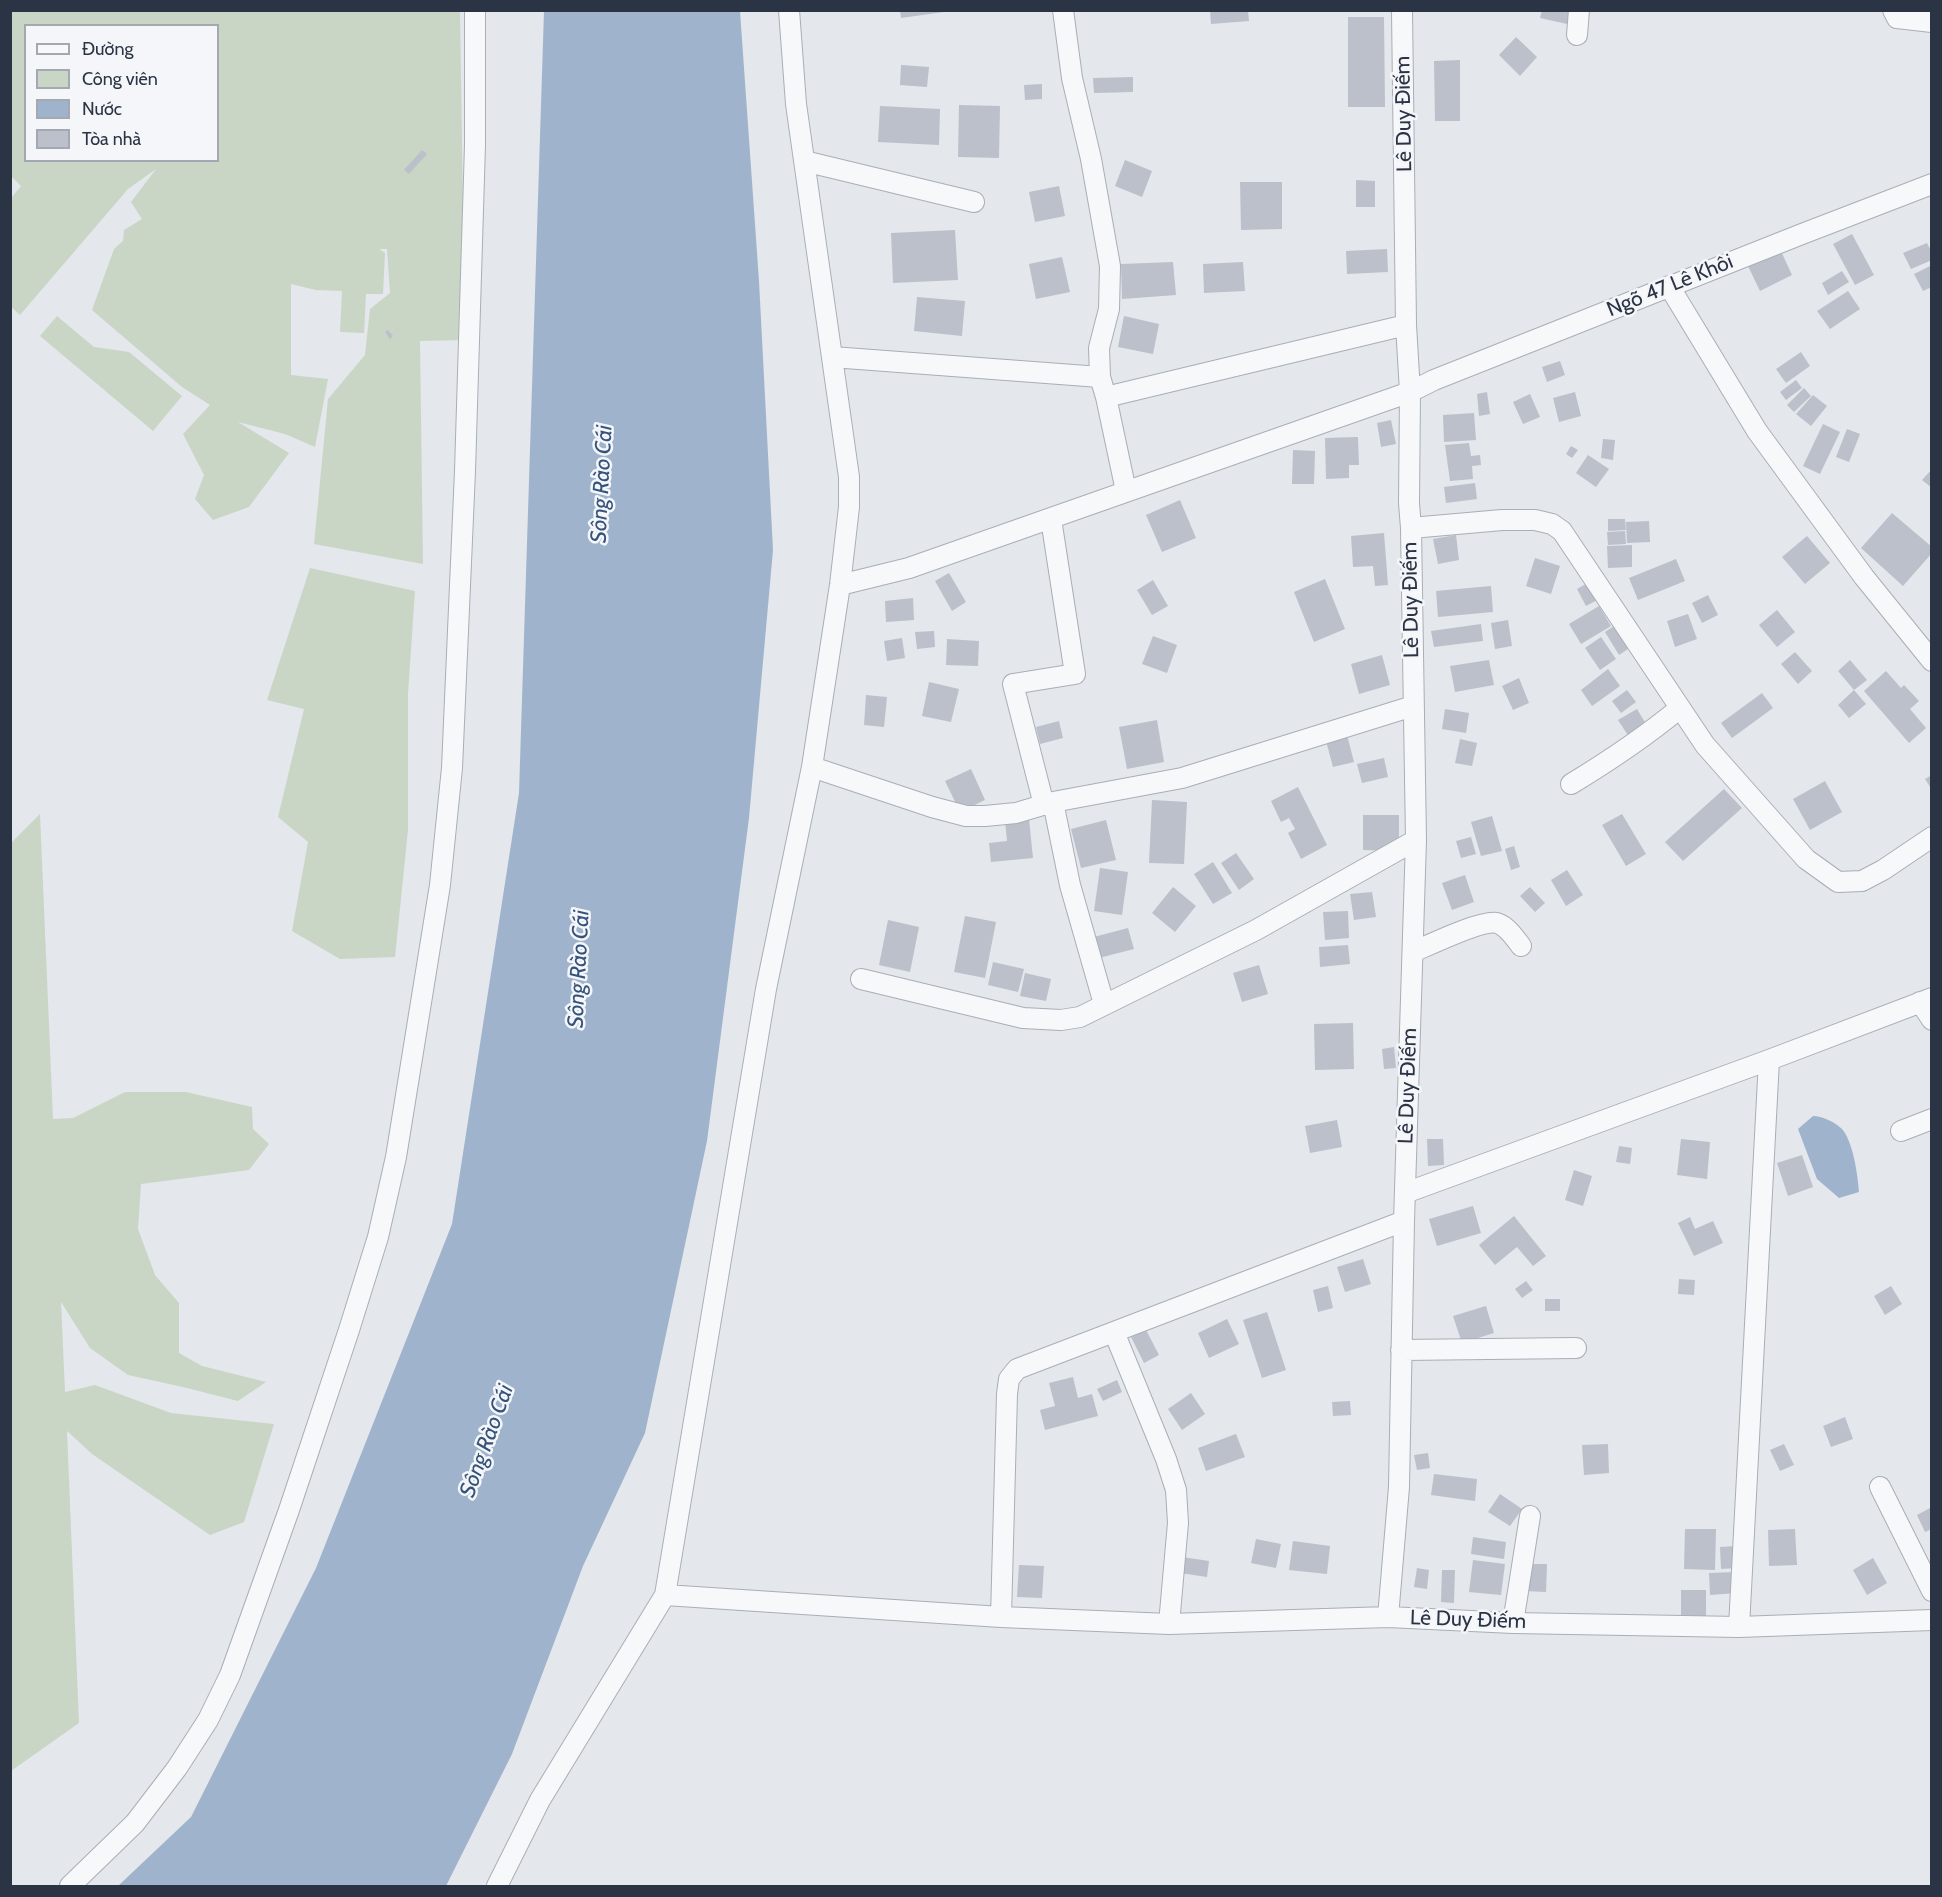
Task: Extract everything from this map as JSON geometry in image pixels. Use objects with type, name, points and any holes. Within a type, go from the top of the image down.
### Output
[{"type":"street","points":[[70,1887],[135,1823],[177,1768],[208,1720],[230,1675],[289,1510],[355,1309],[378,1237],[396,1156],[440,885],[452,768],[465,471],[475,145],[475,10]]},
{"type":"street","points":[[497,1887],[540,1800],[665,1595],[766,989],[812,766],[840,585],[849,507],[849,477],[796,104],[789,10]]},
{"type":"street","points":[[1063,10],[1072,78],[1091,159],[1110,267],[1109,309],[1100,348],[1100,377],[1107,397],[1126,492]]},
{"type":"street","name":"Lê Duy Điếm","points":[[1402,10],[1406,326],[1410,392],[1408,502],[1411,528],[1416,840],[1398,1487],[1388,1617],[1513,1623],[1740,1627],[1932,1620]]},
{"type":"street","points":[[1577,35],[1579,10]]},
{"type":"street","points":[[1893,10],[1897,18],[1932,22]]},
{"type":"street","points":[[804,161],[974,202]]},
{"type":"street","name":"Ngõ 47 Lê Khôi","points":[[840,585],[909,568],[1410,392],[1434,380],[1669,286],[1932,184]]},
{"type":"street","points":[[1669,286],[1757,431],[1864,577],[1932,661]]},
{"type":"street","points":[[1107,397],[1406,326]]},
{"type":"street","points":[[832,357],[1100,377]]},
{"type":"street","points":[[1051,519],[1075,674],[1013,684],[1104,1004]]},
{"type":"street","points":[[1411,528],[1502,520],[1535,520],[1552,524],[1562,531],[1705,745],[1806,859],[1838,882],[1862,881],[1883,870],[1932,837]]},
{"type":"street","points":[[812,766],[932,807],[966,816],[1016,813],[1048,804],[1182,778],[1413,706]]},
{"type":"street","points":[[1571,784],[1637,741],[1680,708]]},
{"type":"street","points":[[861,979],[1023,1018],[1061,1020],[1080,1017],[1256,930],[1416,840]]},
{"type":"street","points":[[1413,952],[1478,925],[1496,922],[1505,927],[1521,946]]},
{"type":"street","points":[[1405,1193],[1926,1000],[1932,1020]]},
{"type":"street","points":[[1740,1627],[1768,1060]]},
{"type":"street","points":[[1901,1131],[1932,1119]]},
{"type":"street","points":[[1001,1617],[1007,1394],[1009,1379],[1017,1369],[1404,1221]]},
{"type":"street","points":[[1114,1332],[1166,1459],[1176,1490],[1178,1523],[1169,1624]]},
{"type":"street","points":[[1401,1350],[1575,1348]]},
{"type":"street","points":[[1880,1487],[1932,1591]]},
{"type":"street","points":[[1513,1623],[1530,1516]]},
{"type":"street","points":[[665,1595],[1001,1617],[1169,1624],[1388,1617]]},
{"type":"green space","points":[[57,10],[460,11],[465,340],[420,341],[423,564],[314,544],[328,399],[365,355],[370,309],[390,293],[387,249],[379,249],[385,253],[383,294],[366,294],[364,333],[340,332],[342,291],[316,290],[291,284],[291,375],[328,379],[315,447],[285,434],[238,422],[289,453],[249,507],[213,520],[195,499],[204,475],[183,434],[210,405],[182,387],[92,310],[114,249],[123,241],[124,230],[142,219],[131,202],[156,169],[128,189],[20,315],[11,307],[11,198],[21,186],[11,176],[11,11],[56,11],[51,18]]},
{"type":"green space","points":[[57,316],[94,347],[129,352],[182,396],[153,431],[40,336]]},
{"type":"green space","points":[[310,568],[415,591],[408,694],[408,830],[395,957],[340,959],[292,931],[308,842],[278,817],[304,709],[267,700]]},
{"type":"green space","points":[[40,814],[53,1119],[73,1118],[125,1092],[186,1092],[252,1107],[253,1129],[269,1144],[249,1170],[141,1184],[138,1229],[155,1275],[179,1303],[179,1353],[202,1366],[266,1382],[238,1401],[128,1375],[90,1348],[61,1302],[65,1392],[95,1385],[171,1413],[274,1424],[244,1522],[210,1535],[92,1454],[67,1431],[79,1723],[11,1771],[10,844]]},
{"type":"water","name":"Sông Rào Cái","points":[[544,11],[740,11],[759,281],[773,550],[749,818],[707,1141],[645,1433],[583,1566],[512,1754],[446,1886],[118,1886],[191,1817],[316,1568],[452,1224],[519,793]]},
{"type":"water","points":[[1813,1116],[1832,1122],[1846,1134],[1854,1159],[1859,1192],[1839,1198],[1817,1179],[1798,1129]]},
{"type":"building","points":[[900,10],[944,10],[944,12],[901,18]]},
{"type":"building","points":[[1210,10],[1248,10],[1249,21],[1211,24]]},
{"type":"building","points":[[1542,10],[1570,10],[1567,24],[1540,18]]},
{"type":"building","points":[[1348,17],[1384,17],[1385,107],[1348,107]]},
{"type":"building","points":[[1516,37],[1537,57],[1520,76],[1499,55]]},
{"type":"building","points":[[1460,60],[1460,121],[1435,121],[1434,61]]},
{"type":"building","points":[[901,65],[929,67],[927,87],[900,85]]},
{"type":"building","points":[[1133,77],[1133,92],[1094,93],[1093,78]]},
{"type":"building","points":[[1042,84],[1042,99],[1025,100],[1024,85]]},
{"type":"building","points":[[959,105],[1000,106],[999,158],[958,157]]},
{"type":"building","points":[[880,106],[940,109],[939,145],[878,142]]},
{"type":"building","points":[[422,150],[427,154],[409,174],[404,170]]},
{"type":"building","points":[[1125,160],[1152,171],[1142,197],[1115,186]]},
{"type":"building","points":[[1356,180],[1375,181],[1375,207],[1356,207]]},
{"type":"building","points":[[1240,182],[1282,182],[1282,229],[1241,230]]},
{"type":"building","points":[[1059,186],[1065,216],[1035,222],[1029,192]]},
{"type":"building","points":[[955,230],[958,280],[893,283],[891,233]]},
{"type":"building","points":[[1852,234],[1874,275],[1855,285],[1833,244]]},
{"type":"building","points":[[1927,243],[1932,253],[1932,260],[1911,269],[1903,253]]},
{"type":"building","points":[[1387,249],[1388,272],[1347,274],[1346,251]]},
{"type":"building","points":[[1780,249],[1792,275],[1760,291],[1747,264]]},
{"type":"building","points":[[1062,257],[1070,292],[1036,299],[1029,264]]},
{"type":"building","points":[[1173,262],[1176,295],[1122,299],[1121,264]]},
{"type":"building","points":[[1243,262],[1245,291],[1204,293],[1203,264]]},
{"type":"building","points":[[1932,265],[1932,287],[1923,291],[1914,274]]},
{"type":"building","points":[[1842,271],[1849,282],[1828,295],[1822,283]]},
{"type":"building","points":[[1848,291],[1860,309],[1830,329],[1817,311]]},
{"type":"building","points":[[917,297],[965,301],[962,336],[914,331]]},
{"type":"building","points":[[1124,316],[1159,324],[1153,354],[1118,347]]},
{"type":"building","points":[[388,330],[393,336],[390,339],[385,332]]},
{"type":"building","points":[[1801,352],[1810,366],[1786,383],[1776,369]]},
{"type":"building","points":[[1560,361],[1565,375],[1547,382],[1542,367]]},
{"type":"building","points":[[1796,380],[1802,388],[1786,400],[1780,392]]},
{"type":"building","points":[[1804,388],[1811,396],[1794,412],[1787,405]]},
{"type":"building","points":[[1487,392],[1490,414],[1479,416],[1477,394]]},
{"type":"building","points":[[1575,392],[1581,416],[1559,422],[1553,398]]},
{"type":"building","points":[[1530,394],[1540,417],[1523,424],[1513,402]]},
{"type":"building","points":[[1813,395],[1827,406],[1811,426],[1796,414]]},
{"type":"building","points":[[1474,413],[1476,440],[1444,442],[1443,415]]},
{"type":"building","points":[[1391,420],[1396,444],[1381,447],[1377,423]]},
{"type":"building","points":[[1823,424],[1840,432],[1820,474],[1803,466]]},
{"type":"building","points":[[1847,429],[1860,434],[1849,462],[1836,457]]},
{"type":"building","points":[[1358,437],[1359,465],[1349,465],[1349,478],[1326,479],[1325,438]]},
{"type":"building","points":[[1603,439],[1615,440],[1613,460],[1601,458]]},
{"type":"building","points":[[1469,443],[1471,456],[1480,455],[1481,465],[1472,466],[1473,479],[1450,481],[1445,445]]},
{"type":"building","points":[[1571,446],[1578,450],[1572,458],[1566,454]]},
{"type":"building","points":[[1293,450],[1315,451],[1314,484],[1292,484]]},
{"type":"building","points":[[1588,455],[1609,469],[1596,487],[1576,473]]},
{"type":"building","points":[[1932,469],[1932,488],[1922,480]]},
{"type":"building","points":[[1475,483],[1477,499],[1446,503],[1444,487]]},
{"type":"building","points":[[1180,500],[1196,538],[1162,552],[1146,515]]},
{"type":"building","points":[[1892,513],[1932,547],[1932,553],[1903,586],[1861,548]]},
{"type":"building","points":[[1608,519],[1625,519],[1626,530],[1608,531]]},
{"type":"building","points":[[1649,521],[1650,542],[1627,543],[1626,522]]},
{"type":"building","points":[[1625,531],[1626,544],[1608,545],[1607,532]]},
{"type":"building","points":[[1384,533],[1388,585],[1375,586],[1373,566],[1353,567],[1351,536]]},
{"type":"building","points":[[1456,535],[1459,560],[1438,564],[1433,539]]},
{"type":"building","points":[[1807,536],[1830,563],[1805,584],[1782,557]]},
{"type":"building","points":[[1632,545],[1632,567],[1608,568],[1607,546]]},
{"type":"building","points":[[1535,558],[1560,566],[1551,594],[1526,586]]},
{"type":"building","points":[[1676,559],[1685,581],[1638,600],[1629,578]]},
{"type":"building","points":[[949,573],[966,602],[952,611],[935,581]]},
{"type":"building","points":[[1325,579],[1345,629],[1314,642],[1294,592]]},
{"type":"building","points":[[1153,580],[1168,606],[1152,615],[1137,590]]},
{"type":"building","points":[[1591,581],[1601,598],[1586,606],[1577,589]]},
{"type":"building","points":[[1491,586],[1493,612],[1438,617],[1436,591]]},
{"type":"building","points":[[1708,595],[1718,615],[1702,623],[1692,603]]},
{"type":"building","points":[[913,598],[914,620],[886,622],[885,601]]},
{"type":"building","points":[[1599,606],[1611,626],[1581,644],[1569,624]]},
{"type":"building","points":[[1777,610],[1795,632],[1777,647],[1759,625]]},
{"type":"building","points":[[1688,614],[1697,639],[1675,647],[1667,621]]},
{"type":"building","points":[[1508,620],[1512,646],[1495,649],[1491,623]]},
{"type":"building","points":[[1481,624],[1483,641],[1434,647],[1431,631]]},
{"type":"building","points":[[1614,626],[1628,649],[1619,655],[1605,632]]},
{"type":"building","points":[[934,631],[935,647],[917,649],[915,632]]},
{"type":"building","points":[[1153,636],[1177,645],[1167,673],[1142,664]]},
{"type":"building","points":[[1601,637],[1616,659],[1600,670],[1585,648]]},
{"type":"building","points":[[902,638],[905,658],[887,661],[884,641]]},
{"type":"building","points":[[947,639],[979,641],[978,666],[946,665]]},
{"type":"building","points":[[1795,652],[1812,671],[1798,684],[1781,664]]},
{"type":"building","points":[[1382,655],[1390,685],[1359,694],[1351,664]]},
{"type":"building","points":[[1489,660],[1494,685],[1455,692],[1450,666]]},
{"type":"building","points":[[1850,660],[1867,680],[1854,690],[1838,671]]},
{"type":"building","points":[[1608,669],[1620,686],[1592,706],[1581,690]]},
{"type":"building","points":[[1886,671],[1901,688],[1904,685],[1919,701],[1910,709],[1926,728],[1909,743],[1864,691]]},
{"type":"building","points":[[1519,678],[1529,703],[1513,710],[1502,686]]},
{"type":"building","points":[[929,682],[959,689],[951,722],[922,716]]},
{"type":"building","points":[[1627,690],[1636,702],[1621,713],[1612,701]]},
{"type":"building","points":[[1854,690],[1866,704],[1849,718],[1838,705]]},
{"type":"building","points":[[1762,693],[1773,708],[1732,738],[1721,723]]},
{"type":"building","points":[[866,695],[887,697],[884,727],[864,725]]},
{"type":"building","points":[[1445,709],[1469,713],[1466,733],[1442,729]]},
{"type":"building","points":[[1637,709],[1649,729],[1631,740],[1618,720]]},
{"type":"building","points":[[1157,720],[1164,762],[1127,769],[1119,727]]},
{"type":"building","points":[[1059,721],[1063,738],[1040,744],[1036,727]]},
{"type":"building","points":[[1347,735],[1354,762],[1333,767],[1326,741]]},
{"type":"building","points":[[1460,739],[1477,743],[1472,766],[1455,763]]},
{"type":"building","points":[[1384,758],[1388,777],[1362,783],[1357,764]]},
{"type":"building","points":[[971,769],[985,800],[960,812],[945,781]]},
{"type":"building","points":[[1932,775],[1932,790],[1925,779]]},
{"type":"building","points":[[1825,781],[1842,812],[1810,830],[1793,799]]},
{"type":"building","points":[[1298,787],[1327,845],[1301,859],[1288,833],[1295,829],[1289,818],[1281,822],[1271,801]]},
{"type":"building","points":[[1724,789],[1742,808],[1683,861],[1665,842]]},
{"type":"building","points":[[1152,800],[1187,802],[1184,864],[1149,863]]},
{"type":"building","points":[[1622,814],[1646,854],[1626,866],[1602,825]]},
{"type":"building","points":[[1363,815],[1399,815],[1399,851],[1363,850]]},
{"type":"building","points":[[1492,816],[1502,851],[1481,856],[1471,822]]},
{"type":"building","points":[[1029,819],[1033,858],[991,862],[989,843],[1007,841],[1005,821]]},
{"type":"building","points":[[1106,820],[1116,860],[1081,868],[1071,829]]},
{"type":"building","points":[[1471,837],[1476,854],[1461,858],[1456,841]]},
{"type":"building","points":[[1514,846],[1520,867],[1511,870],[1505,849]]},
{"type":"building","points":[[1236,853],[1254,879],[1239,890],[1221,863]]},
{"type":"building","points":[[1213,862],[1232,893],[1213,904],[1194,874]]},
{"type":"building","points":[[1100,868],[1128,872],[1122,915],[1094,911]]},
{"type":"building","points":[[1567,870],[1583,895],[1566,906],[1551,880]]},
{"type":"building","points":[[1465,875],[1474,902],[1452,910],[1442,883]]},
{"type":"building","points":[[1173,887],[1196,906],[1175,932],[1152,913]]},
{"type":"building","points":[[1530,887],[1545,903],[1535,912],[1520,896]]},
{"type":"building","points":[[1372,892],[1376,917],[1354,920],[1350,894]]},
{"type":"building","points":[[1348,911],[1349,938],[1325,940],[1323,912]]},
{"type":"building","points":[[965,916],[996,922],[985,978],[954,972]]},
{"type":"building","points":[[888,920],[919,927],[910,972],[879,965]]},
{"type":"building","points":[[1128,928],[1134,949],[1095,959],[1090,938]]},
{"type":"building","points":[[1348,945],[1350,964],[1320,967],[1319,947]]},
{"type":"building","points":[[993,962],[1024,969],[1018,992],[988,985]]},
{"type":"building","points":[[1259,965],[1268,994],[1242,1002],[1233,973]]},
{"type":"building","points":[[1025,973],[1051,979],[1046,1001],[1020,996]]},
{"type":"building","points":[[1353,1023],[1354,1069],[1315,1070],[1314,1024]]},
{"type":"building","points":[[1394,1047],[1396,1068],[1384,1069],[1382,1049]]},
{"type":"building","points":[[1337,1120],[1342,1147],[1310,1153],[1305,1126]]},
{"type":"building","points":[[1427,1139],[1443,1139],[1444,1165],[1428,1166]]},
{"type":"building","points":[[1681,1139],[1710,1142],[1707,1179],[1677,1175]]},
{"type":"building","points":[[1619,1146],[1632,1148],[1630,1164],[1616,1162]]},
{"type":"building","points":[[1802,1155],[1813,1187],[1788,1196],[1777,1163]]},
{"type":"building","points":[[1574,1170],[1592,1176],[1583,1206],[1565,1200]]},
{"type":"building","points":[[1473,1206],[1481,1233],[1437,1246],[1429,1219]]},
{"type":"building","points":[[1514,1216],[1546,1256],[1533,1266],[1517,1247],[1495,1265],[1479,1245]]},
{"type":"building","points":[[1690,1217],[1695,1229],[1713,1221],[1723,1243],[1694,1256],[1678,1223]]},
{"type":"building","points":[[1363,1259],[1371,1284],[1345,1292],[1337,1267]]},
{"type":"building","points":[[1679,1279],[1695,1280],[1694,1295],[1678,1294]]},
{"type":"building","points":[[1526,1281],[1533,1290],[1522,1298],[1515,1289]]},
{"type":"building","points":[[1328,1286],[1333,1308],[1318,1312],[1313,1290]]},
{"type":"building","points":[[1891,1286],[1902,1304],[1885,1315],[1874,1296]]},
{"type":"building","points":[[1545,1299],[1560,1299],[1560,1311],[1545,1311]]},
{"type":"building","points":[[1486,1306],[1494,1333],[1462,1343],[1453,1316]]},
{"type":"building","points":[[1267,1312],[1286,1370],[1262,1378],[1243,1320]]},
{"type":"building","points":[[1227,1319],[1239,1344],[1209,1358],[1198,1333]]},
{"type":"building","points":[[1146,1330],[1159,1355],[1144,1363],[1131,1337]]},
{"type":"building","points":[[1073,1377],[1078,1398],[1092,1394],[1098,1416],[1045,1430],[1040,1410],[1055,1406],[1049,1383]]},
{"type":"building","points":[[1117,1380],[1122,1392],[1103,1401],[1097,1389]]},
{"type":"building","points":[[1191,1393],[1205,1414],[1182,1430],[1168,1409]]},
{"type":"building","points":[[1350,1401],[1351,1415],[1333,1416],[1332,1402]]},
{"type":"building","points":[[1845,1417],[1853,1439],[1831,1447],[1823,1426]]},
{"type":"building","points":[[1236,1434],[1245,1457],[1206,1471],[1198,1448]]},
{"type":"building","points":[[1608,1444],[1609,1473],[1584,1475],[1582,1445]]},
{"type":"building","points":[[1784,1444],[1794,1465],[1780,1471],[1770,1450]]},
{"type":"building","points":[[1428,1453],[1430,1468],[1417,1470],[1414,1455]]},
{"type":"building","points":[[1434,1474],[1477,1479],[1475,1501],[1431,1495]]},
{"type":"building","points":[[1500,1494],[1522,1509],[1510,1526],[1488,1512]]},
{"type":"building","points":[[1932,1507],[1932,1529],[1925,1532],[1917,1515]]},
{"type":"building","points":[[1685,1529],[1716,1529],[1715,1570],[1684,1569]]},
{"type":"building","points":[[1795,1529],[1797,1565],[1769,1566],[1768,1530]]},
{"type":"building","points":[[1473,1537],[1506,1542],[1504,1559],[1471,1554]]},
{"type":"building","points":[[1256,1539],[1281,1544],[1276,1568],[1251,1563]]},
{"type":"building","points":[[1293,1541],[1330,1546],[1327,1574],[1289,1570]]},
{"type":"building","points":[[1736,1546],[1737,1568],[1721,1569],[1720,1547]]},
{"type":"building","points":[[1182,1557],[1209,1561],[1207,1577],[1180,1573]]},
{"type":"building","points":[[1873,1558],[1887,1583],[1867,1595],[1853,1570]]},
{"type":"building","points":[[1473,1560],[1505,1564],[1501,1595],[1469,1592]]},
{"type":"building","points":[[1525,1564],[1547,1564],[1546,1592],[1524,1591]]},
{"type":"building","points":[[1019,1565],[1044,1566],[1042,1598],[1017,1597]]},
{"type":"building","points":[[1417,1568],[1429,1570],[1427,1589],[1414,1587]]},
{"type":"building","points":[[1442,1570],[1455,1570],[1454,1603],[1441,1602]]},
{"type":"building","points":[[1736,1572],[1737,1593],[1710,1595],[1709,1573]]},
{"type":"building","points":[[1681,1590],[1706,1590],[1706,1623],[1681,1623]]}]
